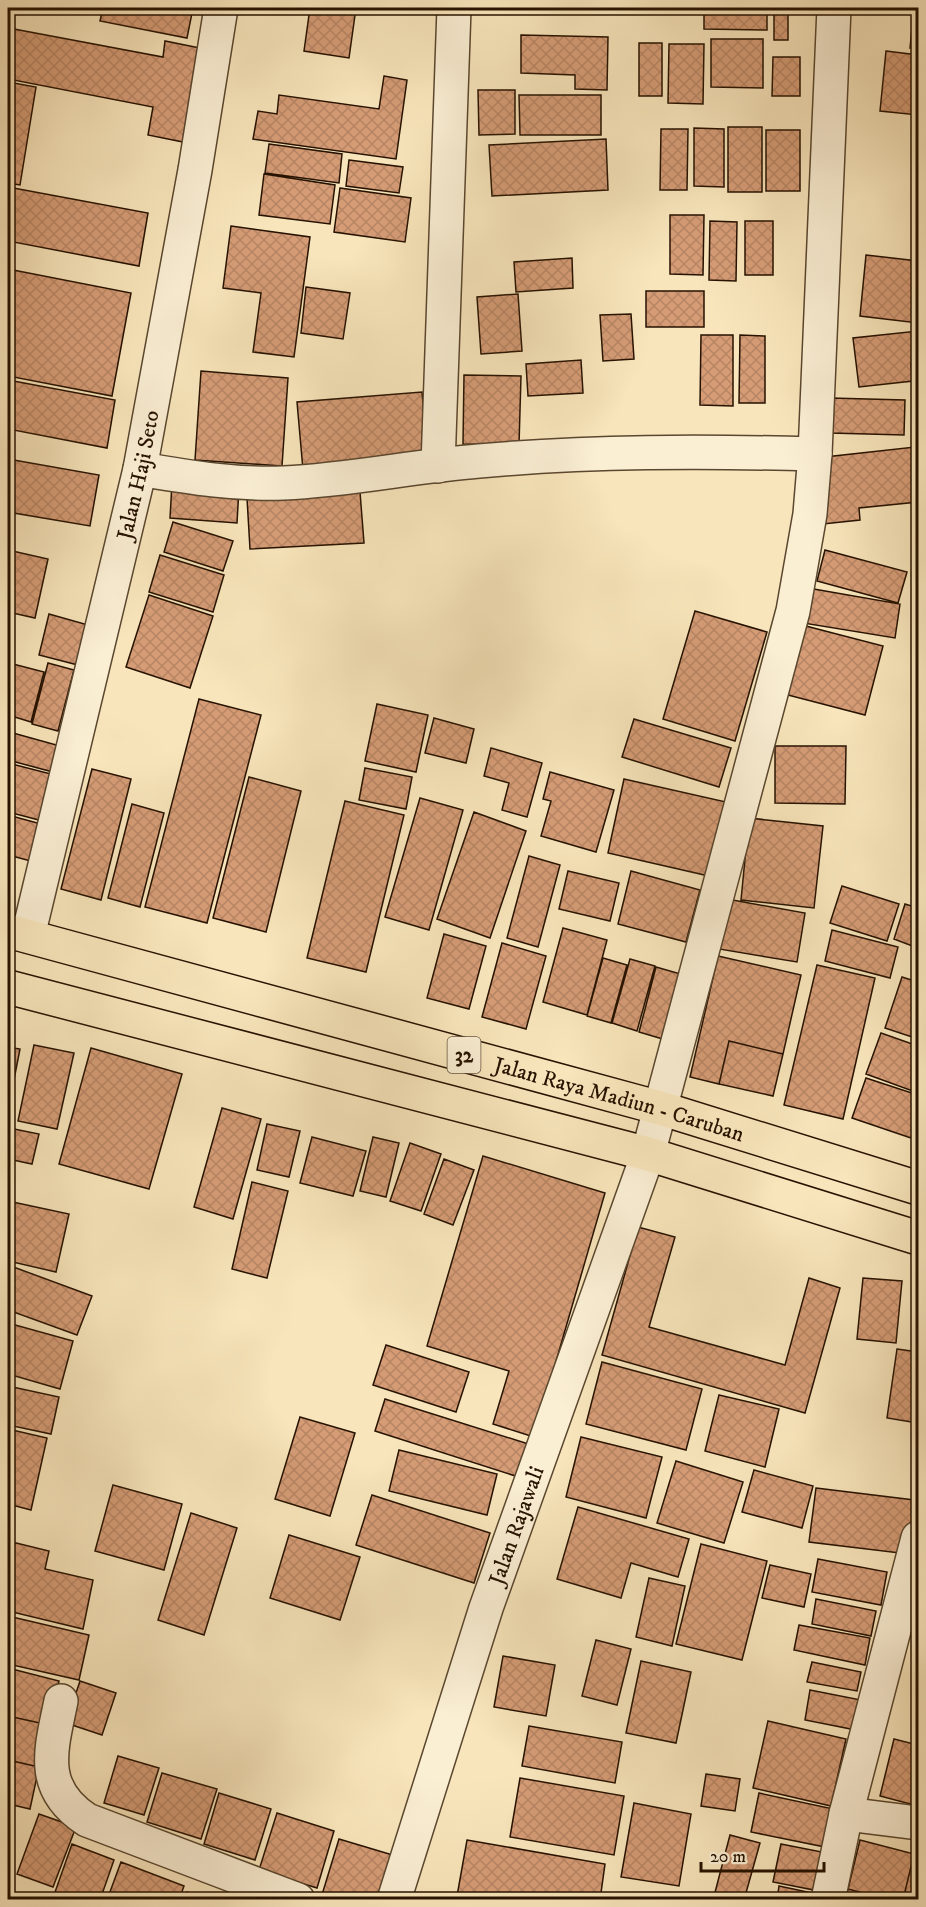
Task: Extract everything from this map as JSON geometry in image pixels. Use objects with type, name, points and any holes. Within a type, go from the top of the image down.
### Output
[{"type":"highway","name":"Jalan Raya Madiun - Caruban","points":[[18,934],[660,1108],[918,1188]]},
{"type":"highway","name":"Jalan Raya Madiun - Caruban","points":[[8,987],[648,1154],[918,1238]]},
{"type":"street","name":"Jalan Haji Seto","points":[[18,934],[140,470],[195,170],[221,8]]},
{"type":"street","points":[[438,466],[454,8]]},
{"type":"street","name":"Jalan Rajawali","points":[[394,1899],[486,1608],[648,1154],[793,611],[809,524],[815,454],[834,8]]},
{"type":"street","points":[[140,470],[208,481],[282,483],[573,454],[658,450],[815,454]]},
{"type":"street","points":[[828,1899],[846,1814],[918,1538]]},
{"type":"street","points":[[60,1701],[51,1762],[53,1776],[69,1808],[87,1820],[298,1899]]},
{"type":"street","points":[[846,1814],[918,1823]]},
{"type":"building","points":[[103,8],[193,8],[187,38],[100,21]]},
{"type":"building","points":[[310,8],[356,8],[349,58],[304,51]]},
{"type":"building","points":[[704,8],[767,8],[767,30],[704,29]]},
{"type":"building","points":[[888,8],[918,8],[918,11]]},
{"type":"building","points":[[774,14],[788,14],[788,40],[774,40]]},
{"type":"building","points":[[913,18],[918,18],[918,49],[910,48]]},
{"type":"building","points":[[14,29],[163,57],[165,41],[205,49],[188,143],[148,135],[153,107],[8,79]]},
{"type":"building","points":[[521,35],[608,37],[607,90],[575,89],[575,75],[521,73]]},
{"type":"building","points":[[711,39],[763,39],[763,88],[711,87]]},
{"type":"building","points":[[639,43],[662,43],[662,96],[639,96]]},
{"type":"building","points":[[669,44],[704,44],[703,104],[668,103]]},
{"type":"building","points":[[886,51],[918,55],[918,115],[880,111]]},
{"type":"building","points":[[773,57],[800,57],[800,96],[772,96]]},
{"type":"building","points":[[384,76],[407,80],[396,159],[253,139],[258,111],[277,114],[279,95],[379,109]]},
{"type":"building","points":[[8,82],[36,87],[20,185],[8,183]]},
{"type":"building","points":[[478,90],[515,90],[515,134],[479,135]]},
{"type":"building","points":[[519,95],[601,95],[601,135],[520,135]]},
{"type":"building","points":[[728,127],[762,127],[762,192],[728,192]]},
{"type":"building","points":[[694,128],[724,129],[724,187],[694,186]]},
{"type":"building","points":[[661,129],[688,129],[687,190],[660,190]]},
{"type":"building","points":[[766,130],[800,130],[800,191],[766,191]]},
{"type":"building","points":[[606,139],[608,190],[492,196],[489,145]]},
{"type":"building","points":[[269,144],[342,154],[339,183],[265,173]]},
{"type":"building","points":[[349,160],[403,167],[399,193],[346,186]]},
{"type":"building","points":[[264,174],[335,185],[330,224],[259,215]]},
{"type":"building","points":[[8,187],[148,213],[139,266],[8,241]]},
{"type":"building","points":[[340,188],[411,198],[405,242],[334,232]]},
{"type":"building","points":[[670,215],[704,215],[703,275],[670,274]]},
{"type":"building","points":[[710,221],[737,222],[736,281],[709,280]]},
{"type":"building","points":[[745,221],[773,221],[773,275],[745,275]]},
{"type":"building","points":[[231,226],[310,237],[294,357],[253,352],[261,293],[223,288]]},
{"type":"building","points":[[866,255],[918,261],[918,323],[860,316]]},
{"type":"building","points":[[572,258],[573,288],[516,292],[514,262]]},
{"type":"building","points":[[8,269],[131,293],[112,396],[8,376]]},
{"type":"building","points":[[306,287],[350,293],[343,339],[301,333]]},
{"type":"building","points":[[646,291],[704,291],[704,327],[646,327]]},
{"type":"building","points":[[518,294],[522,351],[481,354],[477,297]]},
{"type":"building","points":[[631,314],[634,359],[603,361],[600,315]]},
{"type":"building","points":[[918,331],[918,363],[911,364],[913,381],[859,387],[853,338]]},
{"type":"building","points":[[701,335],[733,335],[733,406],[700,405]]},
{"type":"building","points":[[740,335],[765,336],[765,403],[739,403]]},
{"type":"building","points":[[581,360],[583,393],[528,396],[526,364]]},
{"type":"building","points":[[201,371],[288,378],[282,466],[195,460]]},
{"type":"building","points":[[464,375],[521,376],[519,445],[463,444]]},
{"type":"building","points":[[8,380],[115,400],[107,448],[8,429]]},
{"type":"building","points":[[422,392],[428,460],[303,470],[297,402]]},
{"type":"building","points":[[830,398],[905,400],[904,435],[830,433]]},
{"type":"building","points":[[915,447],[918,502],[859,508],[860,520],[823,524],[816,458]]},
{"type":"building","points":[[8,459],[99,475],[90,526],[8,512]]},
{"type":"building","points":[[172,483],[239,488],[237,523],[170,518]]},
{"type":"building","points":[[360,492],[364,543],[250,549],[247,498]]},
{"type":"building","points":[[173,522],[233,541],[223,571],[164,552]]},
{"type":"building","points":[[8,550],[48,559],[35,618],[8,612]]},
{"type":"building","points":[[825,550],[907,572],[898,603],[817,581]]},
{"type":"building","points":[[160,555],[224,575],[213,612],[149,592]]},
{"type":"building","points":[[808,588],[900,604],[895,638],[803,623]]},
{"type":"building","points":[[149,595],[213,616],[190,688],[126,667]]},
{"type":"building","points":[[695,611],[767,632],[735,741],[663,719]]},
{"type":"building","points":[[49,614],[88,625],[78,665],[39,655]]},
{"type":"building","points":[[802,625],[883,646],[865,715],[784,694]]},
{"type":"building","points":[[48,663],[74,670],[58,731],[32,724]]},
{"type":"building","points":[[13,664],[44,672],[31,722],[8,715],[8,687]]},
{"type":"building","points":[[199,699],[261,715],[207,923],[145,907]]},
{"type":"building","points":[[377,704],[428,715],[416,772],[365,761]]},
{"type":"building","points":[[434,718],[474,729],[466,763],[425,753]]},
{"type":"building","points":[[634,719],[731,748],[719,787],[622,757]]},
{"type":"building","points":[[13,733],[60,746],[53,772],[8,760]]},
{"type":"building","points":[[775,746],[846,746],[845,804],[775,803]]},
{"type":"building","points":[[491,748],[542,763],[527,817],[502,810],[509,783],[484,776]]},
{"type":"building","points":[[8,763],[51,774],[39,820],[8,812]]},
{"type":"building","points":[[365,768],[412,777],[406,809],[359,800]]},
{"type":"building","points":[[92,769],[131,779],[101,900],[61,889]]},
{"type":"building","points":[[550,772],[614,790],[596,852],[541,836],[551,801],[543,799]]},
{"type":"building","points":[[249,777],[301,791],[266,932],[213,918]]},
{"type":"building","points":[[624,779],[726,802],[709,876],[608,853]]},
{"type":"building","points":[[420,798],[463,810],[429,930],[385,917]]},
{"type":"building","points":[[345,801],[404,815],[366,972],[307,958]]},
{"type":"building","points":[[132,804],[164,813],[140,907],[108,898]]},
{"type":"building","points":[[474,812],[526,831],[490,938],[437,919]]},
{"type":"building","points":[[8,815],[41,824],[31,861],[8,855]]},
{"type":"building","points":[[749,818],[823,826],[814,908],[741,900]]},
{"type":"building","points":[[529,856],[560,865],[538,947],[507,938]]},
{"type":"building","points":[[568,871],[619,883],[610,921],[559,909]]},
{"type":"building","points":[[631,871],[700,890],[686,942],[618,924]]},
{"type":"building","points":[[842,886],[899,904],[887,941],[830,923]]},
{"type":"building","points":[[727,899],[805,913],[797,962],[719,949]]},
{"type":"building","points":[[905,904],[918,908],[918,937],[915,947],[894,939]]},
{"type":"building","points":[[563,928],[607,940],[587,1015],[543,1002]]},
{"type":"building","points":[[832,930],[898,947],[890,978],[825,961]]},
{"type":"building","points":[[444,934],[486,946],[469,1009],[427,998]]},
{"type":"building","points":[[502,943],[546,956],[526,1029],[482,1017]]},
{"type":"building","points":[[918,946],[918,964],[913,961]]},
{"type":"building","points":[[718,956],[801,975],[783,1054],[729,1041],[719,1084],[690,1077]]},
{"type":"building","points":[[603,958],[627,965],[611,1023],[587,1016]]},
{"type":"building","points":[[630,959],[655,966],[637,1031],[612,1023]]},
{"type":"building","points":[[817,965],[875,978],[843,1119],[784,1105]]},
{"type":"building","points":[[656,967],[684,975],[666,1040],[639,1032]]},
{"type":"building","points":[[902,977],[918,982],[918,1039],[885,1028]]},
{"type":"building","points":[[881,1033],[918,1046],[918,1093],[866,1074]]},
{"type":"building","points":[[729,1041],[783,1054],[773,1096],[719,1084]]},
{"type":"building","points":[[34,1045],[74,1053],[57,1129],[18,1121]]},
{"type":"building","points":[[8,1047],[20,1049],[8,1110]]},
{"type":"building","points":[[91,1048],[182,1074],[149,1189],[59,1164]]},
{"type":"building","points":[[866,1078],[918,1095],[918,1113],[911,1138],[852,1118]]},
{"type":"building","points":[[222,1108],[261,1119],[233,1219],[194,1207]]},
{"type":"building","points":[[267,1124],[300,1131],[289,1177],[257,1170]]},
{"type":"building","points":[[14,1129],[39,1134],[32,1164],[8,1159]]},
{"type":"building","points":[[312,1137],[366,1151],[353,1196],[300,1183]]},
{"type":"building","points":[[373,1137],[399,1143],[386,1197],[360,1191]]},
{"type":"building","points":[[410,1143],[441,1154],[421,1211],[390,1201]]},
{"type":"building","points":[[483,1156],[605,1193],[534,1437],[493,1424],[509,1371],[427,1346]]},
{"type":"building","points":[[444,1159],[474,1170],[453,1225],[424,1214]]},
{"type":"building","points":[[252,1182],[288,1191],[267,1278],[232,1269]]},
{"type":"building","points":[[8,1201],[69,1214],[56,1272],[8,1261]]},
{"type":"building","points":[[638,1227],[675,1237],[649,1327],[785,1365],[809,1278],[840,1288],[805,1413],[602,1355]]},
{"type":"building","points":[[8,1265],[92,1296],[77,1335],[8,1310]]},
{"type":"building","points":[[863,1278],[902,1281],[896,1343],[857,1339]]},
{"type":"building","points":[[8,1323],[73,1341],[60,1389],[8,1374]]},
{"type":"building","points":[[386,1345],[469,1372],[456,1412],[373,1385]]},
{"type":"building","points":[[897,1349],[918,1352],[918,1423],[887,1418]]},
{"type":"building","points":[[602,1362],[702,1389],[686,1450],[586,1424]]},
{"type":"building","points":[[8,1386],[59,1397],[51,1434],[8,1425]]},
{"type":"building","points":[[719,1395],[779,1409],[765,1467],[705,1451]]},
{"type":"building","points":[[385,1399],[538,1447],[528,1480],[375,1431]]},
{"type":"building","points":[[300,1417],[355,1433],[330,1516],[275,1499]]},
{"type":"building","points":[[8,1429],[47,1438],[31,1510],[8,1504]]},
{"type":"building","points":[[581,1437],[662,1457],[646,1518],[566,1497]]},
{"type":"building","points":[[399,1450],[497,1474],[487,1515],[389,1491]]},
{"type":"building","points":[[676,1461],[743,1482],[724,1543],[657,1523]]},
{"type":"building","points":[[754,1470],[813,1486],[802,1528],[742,1512]]},
{"type":"building","points":[[113,1485],[182,1504],[164,1570],[95,1551]]},
{"type":"building","points":[[816,1488],[914,1500],[908,1554],[809,1542]]},
{"type":"building","points":[[372,1495],[490,1533],[474,1583],[356,1545]]},
{"type":"building","points":[[578,1507],[689,1539],[678,1577],[631,1563],[621,1598],[557,1579]]},
{"type":"building","points":[[191,1513],[237,1528],[204,1635],[158,1620]]},
{"type":"building","points":[[289,1535],[360,1557],[340,1620],[270,1598]]},
{"type":"building","points":[[8,1541],[49,1551],[45,1569],[93,1580],[83,1629],[8,1611]]},
{"type":"building","points":[[701,1544],[767,1561],[742,1660],[676,1644]]},
{"type":"building","points":[[818,1559],[887,1572],[881,1605],[812,1592]]},
{"type":"building","points":[[770,1565],[811,1574],[804,1607],[762,1598]]},
{"type":"building","points":[[649,1578],[685,1586],[672,1646],[636,1637]]},
{"type":"building","points":[[816,1599],[876,1611],[871,1636],[812,1624]]},
{"type":"building","points":[[8,1616],[89,1635],[79,1680],[8,1664]]},
{"type":"building","points":[[799,1625],[870,1638],[865,1665],[794,1650]]},
{"type":"building","points":[[596,1640],[631,1649],[617,1705],[582,1696]]},
{"type":"building","points":[[503,1656],[555,1665],[546,1716],[494,1707]]},
{"type":"building","points":[[641,1661],[691,1672],[676,1743],[626,1733]]},
{"type":"building","points":[[812,1662],[861,1672],[857,1691],[807,1682]]},
{"type":"building","points":[[8,1668],[59,1681],[49,1725],[8,1716]]},
{"type":"building","points":[[80,1681],[116,1693],[102,1735],[66,1723]]},
{"type":"building","points":[[810,1690],[861,1700],[856,1730],[805,1720]]},
{"type":"building","points":[[918,1710],[918,1739],[912,1737]]},
{"type":"building","points":[[8,1716],[49,1725],[39,1767],[8,1760]]},
{"type":"building","points":[[768,1721],[846,1739],[831,1806],[753,1788]]},
{"type":"building","points":[[529,1726],[622,1742],[615,1783],[522,1766]]},
{"type":"building","points":[[894,1739],[918,1745],[918,1806],[880,1796]]},
{"type":"building","points":[[118,1756],[159,1768],[144,1815],[104,1803]]},
{"type":"building","points":[[8,1760],[39,1767],[30,1809],[8,1804]]},
{"type":"building","points":[[162,1773],[217,1789],[201,1839],[147,1822]]},
{"type":"building","points":[[706,1774],[740,1779],[735,1811],[701,1806]]},
{"type":"building","points":[[520,1778],[624,1796],[614,1855],[510,1837]]},
{"type":"building","points":[[219,1793],[271,1809],[255,1860],[204,1844]]},
{"type":"building","points":[[759,1793],[838,1810],[830,1848],[751,1832]]},
{"type":"building","points":[[634,1803],[691,1814],[679,1886],[621,1877]]},
{"type":"building","points":[[277,1813],[334,1831],[317,1888],[259,1870]]},
{"type":"building","points":[[39,1814],[76,1827],[53,1887],[17,1874]]},
{"type":"building","points":[[730,1835],[760,1843],[744,1900],[713,1900]]},
{"type":"building","points":[[339,1839],[396,1856],[383,1900],[321,1898]]},
{"type":"building","points":[[918,1839],[918,1900],[903,1900],[914,1854]]},
{"type":"building","points":[[467,1840],[605,1864],[600,1900],[475,1900],[457,1896]]},
{"type":"building","points":[[860,1840],[914,1854],[903,1900],[890,1900],[848,1889]]},
{"type":"building","points":[[72,1844],[114,1860],[100,1900],[65,1900],[54,1895]]},
{"type":"building","points":[[781,1844],[827,1853],[819,1891],[773,1882]]},
{"type":"building","points":[[121,1862],[184,1886],[179,1900],[107,1900]]},
{"type":"building","points":[[779,1886],[822,1895],[822,1900],[777,1900]]},
{"type":"building","points":[[848,1889],[890,1900],[846,1900]]},
{"type":"building","points":[[187,1892],[208,1900],[184,1900]]}]
